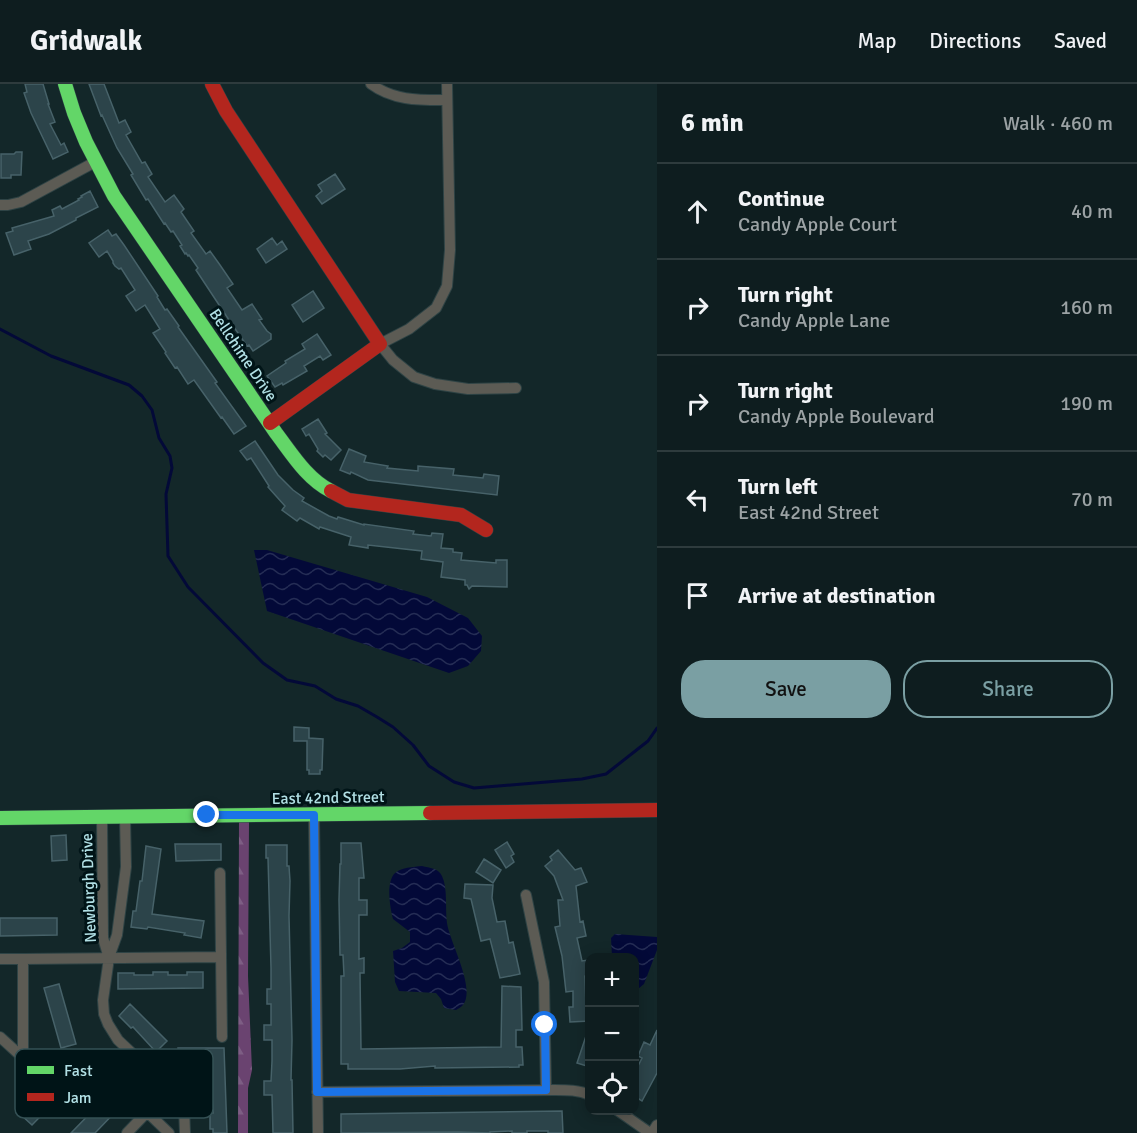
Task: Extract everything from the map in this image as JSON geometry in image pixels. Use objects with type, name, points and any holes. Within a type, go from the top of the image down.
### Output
[{"type":"street","name":"Bellchime Drive","points":[[65,84],[70,105],[95,162],[114,196],[305,471],[320,486],[348,500],[461,515],[486,530]]},
{"type":"street","points":[[212,84],[226,111],[380,344],[393,360],[414,377],[435,384],[468,389],[516,388]]},
{"type":"street","points":[[371,84],[397,97],[416,100],[447,100]]},
{"type":"street","points":[[270,423],[380,344],[409,329],[436,308],[447,286],[450,250],[447,84]]},
{"type":"street","points":[[0,205],[21,202],[95,162]]},
{"type":"street","name":"East 42nd Street","points":[[0,818],[657,810]]},
{"type":"street","points":[[314,815],[318,1133]]},
{"type":"street","points":[[0,959],[109,958],[117,935],[126,867],[125,817]]},
{"type":"street","name":"Newburgh Drive","points":[[102,818],[103,938],[109,958],[103,1000],[106,1019],[118,1040],[128,1049]]},
{"type":"street","points":[[220,873],[222,1037]]},
{"type":"street","points":[[526,895],[544,982],[546,1090]]},
{"type":"street","name":"Newburgh Drive","points":[[109,958],[221,957]]},
{"type":"street","points":[[22,959],[23,1049]]},
{"type":"street","points":[[0,1037],[15,1051]]},
{"type":"street","points":[[317,1092],[546,1090],[585,1093]]},
{"type":"street","points":[[624,1115],[651,1133],[657,1125]]},
{"type":"street","points":[[127,1133],[141,1118]]},
{"type":"street","points":[[153,1118],[169,1133]]},
{"type":"street","name":"Newburgh Drive","points":[[184,1118],[185,1133]]},
{"type":"green space","points":[[239,820],[249,821],[248,976],[252,1070],[248,1088],[248,1133],[238,1133]]},
{"type":"water","points":[[254,550],[267,550],[427,597],[468,618],[482,636],[481,651],[468,666],[449,673],[267,611]]},
{"type":"water","points":[[422,866],[438,871],[444,881],[447,923],[466,988],[463,1005],[456,1010],[444,1008],[436,993],[399,991],[395,982],[393,951],[410,942],[410,932],[393,919],[390,884],[394,874],[400,870]]},
{"type":"water","points":[[615,934],[657,937],[657,950],[644,984],[639,988],[639,953],[612,953],[611,938]]},
{"type":"building","points":[[25,84],[43,84],[55,122],[50,124],[61,145],[64,143],[68,152],[53,159],[31,113],[24,93],[27,92]]},
{"type":"building","points":[[89,84],[104,84],[119,123],[125,120],[131,132],[126,135],[142,163],[145,162],[152,174],[148,177],[165,202],[174,195],[184,209],[181,212],[194,231],[191,233],[206,254],[210,251],[233,284],[227,288],[242,310],[252,304],[262,319],[259,320],[271,334],[271,339],[253,351],[229,320],[196,270],[198,268],[189,255],[185,254],[173,231],[171,232],[164,224],[148,199],[146,200],[101,116]]},
{"type":"building","points":[[22,152],[21,175],[1,178],[1,154]]},
{"type":"building","points":[[335,174],[345,189],[322,204],[316,196],[322,191],[318,185]]},
{"type":"building","points":[[90,191],[98,207],[49,234],[28,241],[31,249],[14,255],[6,233],[13,231],[12,228],[54,216],[52,210],[60,206],[62,209]]},
{"type":"building","points":[[108,230],[112,236],[116,234],[124,245],[165,310],[167,309],[179,326],[217,382],[215,383],[246,426],[234,434],[194,380],[188,384],[177,367],[175,368],[153,333],[160,329],[145,305],[136,311],[126,296],[135,290],[121,268],[115,266],[107,251],[99,257],[89,243]]},
{"type":"building","points":[[272,238],[277,245],[282,241],[287,249],[266,263],[257,249]]},
{"type":"building","points":[[313,291],[324,308],[303,322],[292,305]]},
{"type":"building","points":[[317,334],[331,355],[323,360],[320,356],[304,366],[307,371],[275,387],[267,376],[286,363],[285,361],[305,349],[302,344]]},
{"type":"building","points":[[318,419],[327,433],[325,434],[341,450],[331,460],[325,455],[323,457],[317,451],[309,434],[306,436],[302,429]]},
{"type":"building","points":[[255,441],[278,475],[304,498],[302,501],[337,519],[338,517],[364,525],[414,531],[413,534],[431,536],[432,533],[443,534],[441,548],[453,549],[453,552],[462,553],[461,560],[496,563],[496,560],[507,560],[507,587],[472,586],[469,589],[465,585],[465,580],[441,577],[443,562],[421,559],[422,551],[349,545],[351,537],[320,527],[319,529],[300,518],[297,521],[282,510],[285,506],[268,487],[251,458],[247,460],[240,451]]},
{"type":"building","points":[[349,449],[366,456],[364,462],[388,466],[387,468],[418,471],[418,466],[454,469],[453,475],[483,478],[484,474],[499,476],[497,495],[368,480],[351,472],[350,474],[340,470]]},
{"type":"building","points":[[294,727],[309,728],[309,738],[323,739],[320,774],[309,774],[307,741],[294,741]]},
{"type":"building","points":[[66,835],[67,860],[52,861],[51,836]]},
{"type":"building","points":[[507,842],[514,854],[511,856],[514,862],[506,868],[495,850]]},
{"type":"building","points":[[341,843],[361,843],[364,878],[359,878],[359,900],[367,900],[367,915],[359,915],[359,959],[364,958],[364,973],[360,973],[361,1049],[501,1047],[502,986],[521,987],[522,1030],[516,1030],[516,1047],[522,1047],[523,1065],[519,1067],[435,1068],[435,1066],[348,1069],[348,1064],[341,1064],[341,976],[344,976],[343,955],[340,955]]},
{"type":"building","points":[[175,844],[221,844],[221,860],[176,861]]},
{"type":"building","points":[[266,845],[287,845],[287,866],[289,866],[293,1133],[273,1133],[272,1095],[264,1095],[264,1081],[271,1081],[272,1061],[272,1040],[264,1040],[264,1025],[271,1025],[271,1004],[267,1004],[267,989],[271,989],[271,968]]},
{"type":"building","points":[[146,846],[161,849],[152,914],[204,921],[201,938],[148,927],[147,929],[131,927],[133,911],[136,911],[140,881],[142,881]]},
{"type":"building","points":[[558,850],[575,870],[581,868],[587,882],[576,886],[580,922],[583,921],[586,936],[577,938],[582,961],[585,960],[585,1021],[570,1022],[569,1007],[573,1007],[573,991],[566,992],[562,956],[555,927],[560,926],[558,900],[563,900],[554,876],[545,866],[552,860],[550,857]]},
{"type":"building","points":[[484,859],[501,870],[493,883],[476,872]]},
{"type":"building","points":[[465,884],[493,885],[492,898],[497,922],[505,921],[509,943],[513,942],[520,974],[500,978],[490,939],[481,941],[471,899],[464,898]]},
{"type":"building","points":[[0,918],[57,918],[57,935],[0,936]]},
{"type":"building","points":[[153,972],[187,975],[187,972],[203,972],[203,988],[118,989],[118,973],[153,975]]},
{"type":"building","points":[[59,984],[76,1044],[61,1048],[44,988]]},
{"type":"building","points":[[130,1004],[167,1041],[159,1049],[153,1049],[119,1016]]},
{"type":"building","points":[[657,1030],[657,1073],[642,1101],[639,1099],[639,1064],[642,1058],[639,1054],[644,1042],[650,1045]]},
{"type":"building","points":[[585,1039],[585,1065],[577,1063]]},
{"type":"building","points":[[224,1048],[227,1133],[213,1133],[213,1129],[210,1129],[210,1118],[213,1118],[213,1049],[178,1049]]},
{"type":"building","points":[[562,1111],[563,1133],[527,1131],[527,1133],[512,1133],[512,1131],[341,1133],[341,1114]]},
{"type":"building","points":[[24,1118],[39,1118],[32,1125]]},
{"type":"building","points":[[86,1118],[109,1118],[95,1133],[71,1133]]},
{"type":"waterway","points":[[0,329],[51,356],[129,385],[142,396],[152,410],[159,438],[170,456],[172,468],[166,494],[168,556],[188,587],[263,663],[287,680],[315,686],[336,699],[358,706],[377,717],[393,727],[413,745],[429,766],[454,782],[474,788],[582,779],[606,774],[648,741],[657,728]]},
{"type":"traffic: fast","points":[[65,84],[86,142],[114,196],[276,433],[307,473],[331,491]]},
{"type":"traffic: fast","points":[[0,818],[430,813]]},
{"type":"traffic: jam","points":[[212,84],[226,111],[380,344],[270,423]]},
{"type":"traffic: jam","points":[[331,491],[348,500],[461,515],[486,530]]},
{"type":"traffic: jam","points":[[430,813],[657,810]]},
{"type":"route","points":[[207,815],[314,815],[317,1092],[546,1090],[545,1025]]}]
